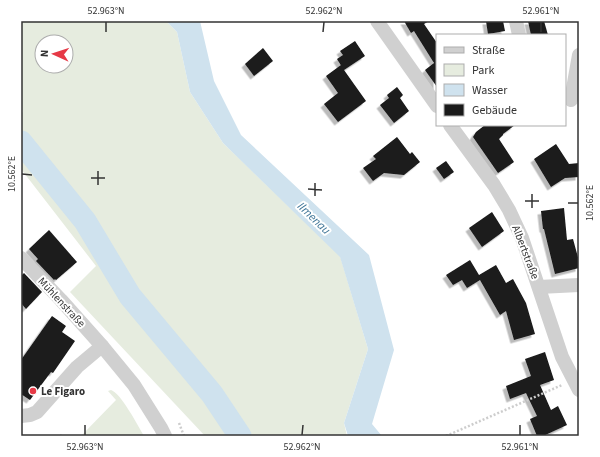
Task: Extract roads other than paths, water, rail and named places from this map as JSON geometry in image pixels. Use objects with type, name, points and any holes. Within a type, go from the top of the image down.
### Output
[{"type":"street","points":[[377,21],[436,105]]},
{"type":"street","points":[[516,21],[519,34]]},
{"type":"street","points":[[572,101],[579,55]]},
{"type":"street","name":"Albertstraße","points":[[454,126],[509,210],[522,238],[562,357],[576,385]]},
{"type":"street","name":"Mühlenstraße","points":[[21,258],[102,346],[134,385],[165,436]]},
{"type":"street","points":[[539,287],[579,284]]},
{"type":"street","points":[[21,416],[30,416],[37,412],[77,368],[102,346]]},
{"type":"water","name":"Ilmenau","points":[[166,21],[200,21],[214,81],[241,135],[369,255],[394,350],[372,424],[382,436],[348,436],[344,423],[368,349],[340,257],[223,143],[190,92],[177,32]]},
{"type":"waterway","points":[[21,142],[85,221],[130,296],[212,394],[240,436]]},
{"type":"place","name":"Le Figaro","points":[[33,391]]}]
